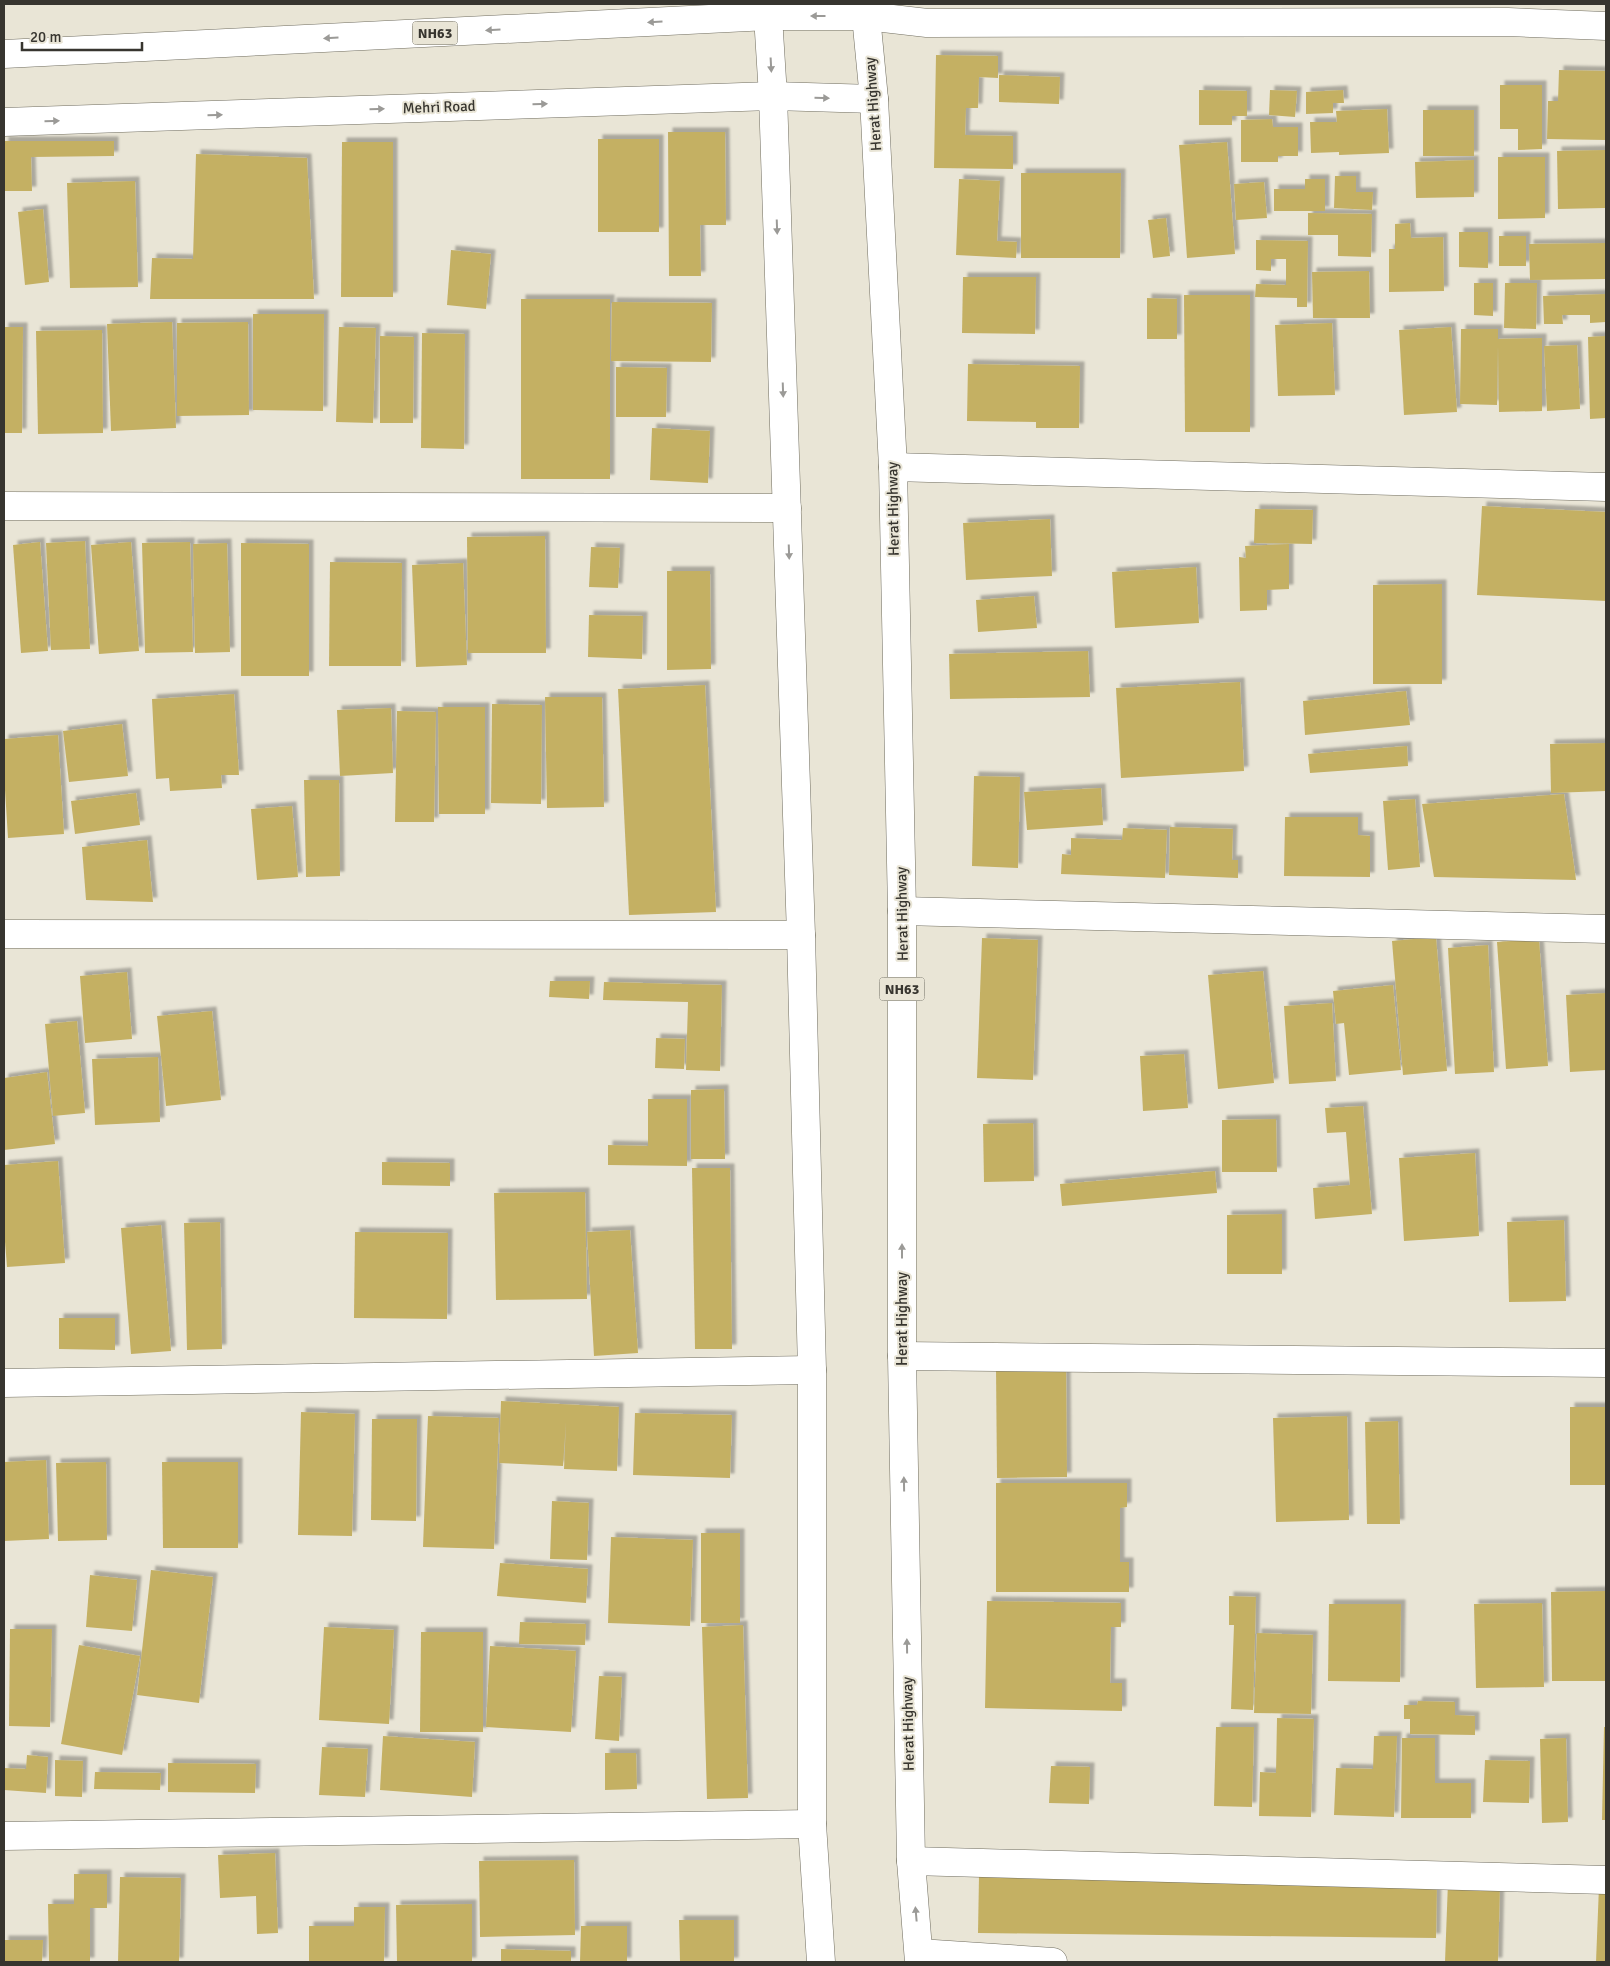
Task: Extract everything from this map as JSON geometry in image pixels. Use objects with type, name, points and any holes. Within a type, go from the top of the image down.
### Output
[{"type":"main road","name":"NH63","points":[[4,54],[768,16],[866,16]]},
{"type":"main road","points":[[768,16],[773,96],[801,935],[812,1370],[812,1824],[821,1962]]},
{"type":"main road","points":[[866,16],[927,23],[1508,22],[1606,26]]},
{"type":"main road","name":"Herat Highway","points":[[866,16],[874,99],[893,467],[902,911],[902,1356],[911,1861],[919,1958]]},
{"type":"main road","name":"Mehri Road","points":[[4,122],[773,96],[874,99]]},
{"type":"main road","points":[[893,467],[1606,487]]},
{"type":"main road","points":[[4,506],[787,508]]},
{"type":"main road","points":[[902,911],[1606,929]]},
{"type":"main road","points":[[4,934],[801,935]]},
{"type":"main road","points":[[902,1356],[1606,1363]]},
{"type":"main road","points":[[4,1383],[812,1370]]},
{"type":"main road","points":[[4,1836],[812,1824]]},
{"type":"main road","points":[[911,1861],[1606,1880]]},
{"type":"main road","points":[[919,1958],[1054,1962]]},
{"type":"building","points":[[936,55],[998,56],[998,78],[979,77],[978,108],[966,108],[965,135],[1013,136],[1013,169],[934,168]]},
{"type":"building","points":[[1559,70],[1606,71],[1606,140],[1547,139],[1548,101],[1558,101]]},
{"type":"building","points":[[999,75],[1060,77],[1059,104],[999,102]]},
{"type":"building","points":[[1500,85],[1542,85],[1542,149],[1518,150],[1518,129],[1500,129]]},
{"type":"building","points":[[1199,90],[1247,91],[1247,116],[1232,116],[1232,125],[1199,125]]},
{"type":"building","points":[[1270,90],[1297,91],[1295,117],[1269,115]]},
{"type":"building","points":[[1343,90],[1344,103],[1333,103],[1333,113],[1306,114],[1306,92]]},
{"type":"building","points":[[1387,109],[1389,153],[1339,155],[1339,152],[1311,153],[1310,122],[1337,122],[1336,111]]},
{"type":"building","points":[[1423,110],[1474,110],[1474,156],[1423,156]]},
{"type":"building","points":[[1272,119],[1273,127],[1298,127],[1298,156],[1278,156],[1278,162],[1241,162],[1241,120]]},
{"type":"building","points":[[668,132],[725,132],[726,225],[700,225],[701,276],[669,276]]},
{"type":"building","points":[[598,139],[659,139],[659,232],[598,232]]},
{"type":"building","points":[[4,141],[114,141],[114,156],[31,157],[32,191],[4,191]]},
{"type":"building","points":[[342,142],[393,142],[393,297],[341,297]]},
{"type":"building","points":[[1227,142],[1235,254],[1187,258],[1179,145]]},
{"type":"building","points":[[1605,150],[1605,208],[1558,209],[1557,151]]},
{"type":"building","points":[[196,154],[307,158],[314,299],[150,299],[152,258],[193,259]]},
{"type":"building","points":[[1498,157],[1545,157],[1545,218],[1498,219]]},
{"type":"building","points":[[1474,160],[1474,197],[1416,198],[1415,162]]},
{"type":"building","points":[[1021,173],[1121,173],[1120,258],[1021,258]]},
{"type":"building","points":[[1335,176],[1356,176],[1356,192],[1373,192],[1372,210],[1334,208]]},
{"type":"building","points":[[959,179],[1000,181],[997,241],[1017,242],[1016,258],[956,255]]},
{"type":"building","points":[[1305,179],[1325,179],[1325,211],[1274,211],[1274,189],[1305,189]]},
{"type":"building","points":[[135,181],[138,287],[70,288],[67,183]]},
{"type":"building","points":[[1264,182],[1267,218],[1236,220],[1234,184]]},
{"type":"building","points":[[43,209],[49,282],[25,285],[18,212]]},
{"type":"building","points":[[1308,213],[1372,214],[1371,257],[1338,256],[1338,235],[1308,235]]},
{"type":"building","points":[[1166,218],[1170,256],[1153,258],[1148,220]]},
{"type":"building","points":[[1410,223],[1411,238],[1443,237],[1444,291],[1389,292],[1389,249],[1395,249],[1395,224]]},
{"type":"building","points":[[1459,232],[1488,232],[1488,268],[1459,267]]},
{"type":"building","points":[[1499,236],[1526,236],[1526,266],[1499,266]]},
{"type":"building","points":[[1256,240],[1308,241],[1307,307],[1297,307],[1297,298],[1255,297],[1256,284],[1286,285],[1286,259],[1271,259],[1271,271],[1256,270]]},
{"type":"building","points":[[1606,243],[1606,279],[1530,280],[1529,244]]},
{"type":"building","points":[[451,250],[491,254],[486,309],[447,305]]},
{"type":"building","points":[[1369,271],[1370,318],[1313,318],[1312,272]]},
{"type":"building","points":[[963,277],[1036,277],[1035,334],[962,333]]},
{"type":"building","points":[[1474,283],[1493,283],[1493,316],[1474,315]]},
{"type":"building","points":[[1505,283],[1537,283],[1536,329],[1504,328]]},
{"type":"building","points":[[1606,294],[1606,322],[1590,323],[1590,315],[1562,315],[1563,324],[1544,324],[1543,296]]},
{"type":"building","points":[[1184,295],[1250,295],[1250,432],[1185,432]]},
{"type":"building","points":[[1147,298],[1177,299],[1177,339],[1147,339]]},
{"type":"building","points":[[521,299],[610,299],[610,479],[521,479]]},
{"type":"building","points":[[612,302],[712,303],[711,362],[611,361]]},
{"type":"building","points":[[253,314],[324,314],[323,411],[253,410]]},
{"type":"building","points":[[172,322],[176,428],[111,431],[107,324]]},
{"type":"building","points":[[248,322],[249,415],[177,416],[177,323]]},
{"type":"building","points":[[1332,323],[1335,395],[1278,396],[1275,325]]},
{"type":"building","points":[[4,327],[23,327],[22,433],[4,433]]},
{"type":"building","points":[[339,327],[376,328],[373,423],[336,422]]},
{"type":"building","points":[[1451,327],[1457,412],[1404,415],[1399,330]]},
{"type":"building","points":[[1461,329],[1498,329],[1498,339],[1542,338],[1542,411],[1499,412],[1498,346],[1497,405],[1460,404]]},
{"type":"building","points":[[102,330],[103,433],[38,434],[36,331]]},
{"type":"building","points":[[422,333],[465,334],[464,449],[421,448]]},
{"type":"building","points":[[380,336],[414,337],[413,423],[380,423]]},
{"type":"building","points":[[1606,336],[1606,418],[1590,419],[1588,337]]},
{"type":"building","points":[[1577,345],[1580,409],[1547,411],[1544,346]]},
{"type":"building","points":[[968,364],[1080,366],[1079,428],[1036,428],[1036,422],[967,421]]},
{"type":"building","points":[[616,367],[667,368],[666,417],[616,417]]},
{"type":"building","points":[[652,428],[710,431],[708,483],[650,480]]},
{"type":"building","points":[[1482,506],[1606,512],[1606,601],[1477,595]]},
{"type":"building","points":[[1255,509],[1313,510],[1312,544],[1254,543]]},
{"type":"building","points":[[1050,519],[1052,576],[966,580],[963,523]]},
{"type":"building","points":[[545,536],[546,653],[468,653],[467,537]]},
{"type":"building","points":[[85,541],[90,649],[51,650],[46,543]]},
{"type":"building","points":[[40,542],[48,651],[21,653],[13,545]]},
{"type":"building","points":[[131,542],[139,651],[99,654],[91,545]]},
{"type":"building","points":[[190,542],[193,652],[145,653],[142,543]]},
{"type":"building","points":[[227,543],[230,652],[195,653],[193,544]]},
{"type":"building","points":[[241,543],[309,544],[309,676],[241,676]]},
{"type":"building","points":[[1289,544],[1289,589],[1267,590],[1267,610],[1240,611],[1239,557],[1246,558],[1245,546]]},
{"type":"building","points":[[591,547],[620,548],[618,588],[589,587]]},
{"type":"building","points":[[330,562],[402,563],[401,666],[329,666]]},
{"type":"building","points":[[463,563],[467,665],[416,667],[412,565]]},
{"type":"building","points":[[1196,567],[1199,623],[1115,628],[1112,572]]},
{"type":"building","points":[[667,571],[710,571],[711,669],[667,670]]},
{"type":"building","points":[[1442,584],[1442,684],[1373,684],[1373,585]]},
{"type":"building","points":[[1034,596],[1037,628],[978,632],[976,600]]},
{"type":"building","points":[[589,615],[643,616],[642,659],[588,657]]},
{"type":"building","points":[[1088,651],[1090,697],[950,699],[949,654]]},
{"type":"building","points":[[1240,682],[1244,771],[1121,778],[1116,688]]},
{"type":"building","points":[[705,685],[716,912],[629,915],[618,689]]},
{"type":"building","points":[[1406,691],[1410,725],[1305,735],[1303,701]]},
{"type":"building","points":[[234,694],[239,775],[221,775],[222,788],[170,791],[169,778],[156,779],[152,699]]},
{"type":"building","points":[[545,697],[602,697],[604,807],[547,808]]},
{"type":"building","points":[[492,704],[542,705],[541,804],[491,803]]},
{"type":"building","points":[[438,707],[485,707],[485,814],[439,814]]},
{"type":"building","points":[[391,708],[393,773],[340,776],[337,710]]},
{"type":"building","points":[[397,711],[436,712],[434,822],[395,822]]},
{"type":"building","points":[[122,724],[128,776],[69,782],[63,731]]},
{"type":"building","points":[[58,735],[64,834],[8,838],[4,739]]},
{"type":"building","points":[[1606,743],[1606,791],[1551,793],[1550,744]]},
{"type":"building","points":[[1407,746],[1408,766],[1310,773],[1308,754]]},
{"type":"building","points":[[974,776],[1020,777],[1018,868],[972,866]]},
{"type":"building","points":[[304,780],[339,780],[340,876],[306,877]]},
{"type":"building","points":[[1101,788],[1103,825],[1027,830],[1024,792]]},
{"type":"building","points":[[136,793],[140,825],[75,834],[71,801]]},
{"type":"building","points":[[1564,794],[1576,880],[1434,877],[1422,804]]},
{"type":"building","points":[[1415,799],[1420,867],[1388,870],[1383,801]]},
{"type":"building","points":[[292,806],[298,877],[257,880],[251,809]]},
{"type":"building","points":[[1285,817],[1358,817],[1358,835],[1370,836],[1370,877],[1284,876]]},
{"type":"building","points":[[1170,827],[1233,829],[1232,860],[1238,860],[1238,878],[1169,875]]},
{"type":"building","points":[[1123,828],[1167,830],[1165,878],[1061,874],[1062,854],[1071,855],[1071,838],[1122,840]]},
{"type":"building","points":[[147,840],[153,902],[86,900],[82,847]]},
{"type":"building","points":[[1436,937],[1447,1071],[1403,1075],[1392,941]]},
{"type":"building","points":[[982,938],[1038,940],[1033,1080],[977,1078]]},
{"type":"building","points":[[1539,939],[1548,1066],[1506,1069],[1497,942]]},
{"type":"building","points":[[1488,945],[1494,1072],[1455,1074],[1448,948]]},
{"type":"building","points":[[1263,971],[1274,1083],[1218,1089],[1208,975]]},
{"type":"building","points":[[127,972],[132,1039],[85,1043],[80,976]]},
{"type":"building","points":[[550,981],[590,981],[589,999],[549,997]]},
{"type":"building","points":[[604,982],[722,985],[720,1071],[686,1070],[688,1002],[603,1000]]},
{"type":"building","points":[[1393,985],[1401,1070],[1349,1075],[1344,1023],[1336,1024],[1333,991]]},
{"type":"building","points":[[1606,993],[1606,1070],[1570,1072],[1566,995]]},
{"type":"building","points":[[1332,1003],[1336,1081],[1289,1084],[1284,1006]]},
{"type":"building","points":[[212,1011],[221,1100],[166,1106],[157,1016]]},
{"type":"building","points":[[77,1021],[85,1113],[53,1116],[45,1024]]},
{"type":"building","points":[[656,1038],[685,1039],[684,1069],[655,1068]]},
{"type":"building","points":[[1184,1054],[1188,1108],[1143,1111],[1140,1056]]},
{"type":"building","points":[[158,1057],[160,1122],[95,1125],[92,1059]]},
{"type":"building","points":[[47,1072],[55,1144],[4,1150],[4,1078]]},
{"type":"building","points":[[724,1089],[725,1159],[691,1159],[691,1090]]},
{"type":"building","points":[[648,1099],[687,1099],[687,1166],[608,1165],[608,1145],[648,1146]]},
{"type":"building","points":[[1363,1106],[1372,1214],[1315,1219],[1313,1188],[1350,1185],[1346,1132],[1327,1133],[1325,1108]]},
{"type":"building","points":[[1276,1119],[1277,1172],[1222,1172],[1222,1120]]},
{"type":"building","points":[[1033,1123],[1034,1181],[984,1182],[983,1124]]},
{"type":"building","points":[[1475,1153],[1479,1236],[1404,1241],[1399,1158]]},
{"type":"building","points":[[58,1161],[65,1263],[7,1267],[4,1229],[4,1165]]},
{"type":"building","points":[[382,1162],[450,1163],[450,1186],[382,1185]]},
{"type":"building","points":[[692,1168],[730,1168],[732,1349],[695,1349]]},
{"type":"building","points":[[1215,1171],[1217,1193],[1062,1206],[1060,1184]]},
{"type":"building","points":[[585,1192],[587,1299],[496,1300],[494,1193]]},
{"type":"building","points":[[1282,1214],[1282,1274],[1227,1274],[1227,1215]]},
{"type":"building","points":[[1564,1220],[1566,1301],[1509,1302],[1507,1222]]},
{"type":"building","points":[[220,1222],[222,1349],[187,1350],[184,1223]]},
{"type":"building","points":[[161,1225],[171,1351],[131,1354],[121,1228]]},
{"type":"building","points":[[630,1230],[638,1353],[594,1356],[587,1232]]},
{"type":"building","points":[[355,1232],[448,1233],[447,1319],[354,1318]]},
{"type":"building","points":[[59,1318],[115,1318],[115,1350],[59,1349]]},
{"type":"building","points":[[996,1367],[1066,1367],[1067,1477],[997,1478]]},
{"type":"building","points":[[501,1401],[619,1407],[617,1471],[564,1469],[566,1422],[563,1466],[499,1463]]},
{"type":"building","points":[[1570,1407],[1606,1407],[1606,1485],[1570,1485]]},
{"type":"building","points":[[301,1412],[355,1414],[352,1536],[298,1535]]},
{"type":"building","points":[[635,1413],[732,1415],[730,1478],[633,1475]]},
{"type":"building","points":[[428,1416],[499,1418],[494,1549],[423,1547]]},
{"type":"building","points":[[1347,1416],[1349,1520],[1276,1522],[1273,1418]]},
{"type":"building","points":[[372,1419],[417,1419],[416,1521],[371,1520]]},
{"type":"building","points":[[1398,1421],[1400,1524],[1367,1524],[1365,1422]]},
{"type":"building","points":[[46,1460],[49,1539],[4,1541],[4,1462]]},
{"type":"building","points":[[106,1462],[107,1540],[58,1541],[56,1463]]},
{"type":"building","points":[[162,1462],[238,1462],[238,1548],[163,1548]]},
{"type":"building","points":[[996,1483],[1127,1483],[1127,1507],[1120,1508],[1120,1562],[1129,1562],[1129,1592],[996,1592]]},
{"type":"building","points":[[552,1501],[589,1503],[587,1560],[550,1559]]},
{"type":"building","points":[[701,1533],[740,1533],[740,1623],[701,1623]]},
{"type":"building","points":[[611,1537],[693,1540],[690,1626],[608,1623]]},
{"type":"building","points":[[500,1563],[588,1569],[586,1603],[497,1596]]},
{"type":"building","points":[[151,1570],[213,1577],[199,1703],[137,1695]]},
{"type":"building","points":[[90,1575],[137,1580],[132,1631],[86,1627]]},
{"type":"building","points":[[1606,1591],[1606,1681],[1552,1681],[1551,1592]]},
{"type":"building","points":[[1229,1596],[1256,1597],[1253,1710],[1231,1709],[1234,1625],[1229,1625]]},
{"type":"building","points":[[987,1601],[1121,1603],[1121,1627],[1111,1627],[1110,1683],[1122,1683],[1122,1711],[985,1708]]},
{"type":"building","points":[[1542,1603],[1544,1687],[1476,1688],[1474,1604]]},
{"type":"building","points":[[1329,1604],[1401,1604],[1400,1682],[1328,1681]]},
{"type":"building","points":[[520,1622],[586,1624],[585,1645],[519,1644]]},
{"type":"building","points":[[743,1625],[748,1798],[707,1799],[702,1627]]},
{"type":"building","points":[[324,1627],[394,1630],[389,1724],[319,1720]]},
{"type":"building","points":[[10,1629],[52,1629],[50,1727],[9,1726]]},
{"type":"building","points":[[421,1632],[483,1632],[483,1732],[420,1732]]},
{"type":"building","points":[[1257,1633],[1313,1635],[1311,1714],[1254,1713]]},
{"type":"building","points":[[79,1645],[140,1656],[122,1755],[61,1744]]},
{"type":"building","points":[[490,1646],[576,1651],[571,1732],[486,1727]]},
{"type":"building","points":[[599,1676],[622,1677],[619,1741],[595,1739]]},
{"type":"building","points":[[1418,1701],[1455,1702],[1455,1715],[1475,1716],[1475,1735],[1410,1734],[1410,1719],[1404,1719],[1404,1705],[1417,1705]]},
{"type":"building","points":[[1277,1718],[1314,1719],[1311,1817],[1259,1816],[1260,1772],[1276,1773]]},
{"type":"building","points":[[1216,1727],[1254,1727],[1252,1807],[1214,1806]]},
{"type":"building","points":[[1604,1727],[1606,1727],[1606,1820],[1602,1820]]},
{"type":"building","points":[[383,1736],[475,1742],[472,1797],[380,1790]]},
{"type":"building","points":[[1374,1736],[1397,1736],[1394,1817],[1334,1815],[1336,1768],[1373,1769]]},
{"type":"building","points":[[1402,1738],[1435,1738],[1435,1783],[1471,1783],[1471,1818],[1401,1818]]},
{"type":"building","points":[[1566,1738],[1568,1822],[1542,1823],[1540,1739]]},
{"type":"building","points":[[322,1747],[368,1749],[365,1797],[319,1795]]},
{"type":"building","points":[[605,1753],[636,1753],[637,1789],[605,1790]]},
{"type":"building","points":[[27,1755],[48,1757],[46,1793],[4,1790],[4,1768],[26,1769]]},
{"type":"building","points":[[55,1760],[83,1761],[82,1797],[55,1796]]},
{"type":"building","points":[[1485,1760],[1530,1761],[1529,1803],[1483,1802]]},
{"type":"building","points":[[168,1763],[256,1764],[255,1793],[168,1792]]},
{"type":"building","points":[[1051,1766],[1090,1767],[1089,1804],[1049,1803]]},
{"type":"building","points":[[95,1772],[161,1773],[160,1790],[94,1789]]},
{"type":"building","points":[[275,1853],[278,1933],[257,1934],[256,1896],[220,1898],[218,1855]]},
{"type":"building","points":[[574,1860],[575,1935],[480,1937],[479,1861]]},
{"type":"building","points":[[74,1874],[107,1874],[107,1908],[90,1908],[90,1962],[49,1962],[48,1904],[74,1904]]},
{"type":"building","points":[[979,1876],[1437,1882],[1436,1938],[978,1933]]},
{"type":"building","points":[[120,1877],[181,1878],[179,1962],[118,1962]]},
{"type":"building","points":[[1448,1882],[1500,1883],[1498,1962],[1445,1962]]},
{"type":"building","points":[[1599,1886],[1606,1886],[1606,1962],[1596,1962]]},
{"type":"building","points":[[472,1904],[472,1962],[397,1962],[396,1905]]},
{"type":"building","points":[[354,1907],[385,1907],[384,1962],[309,1962],[309,1926],[354,1926]]},
{"type":"building","points":[[679,1920],[734,1920],[734,1962],[680,1962]]},
{"type":"building","points":[[581,1926],[627,1926],[627,1962],[580,1962]]},
{"type":"building","points":[[4,1940],[43,1940],[42,1962],[4,1962]]},
{"type":"building","points":[[501,1949],[571,1951],[571,1962],[501,1962]]}]
